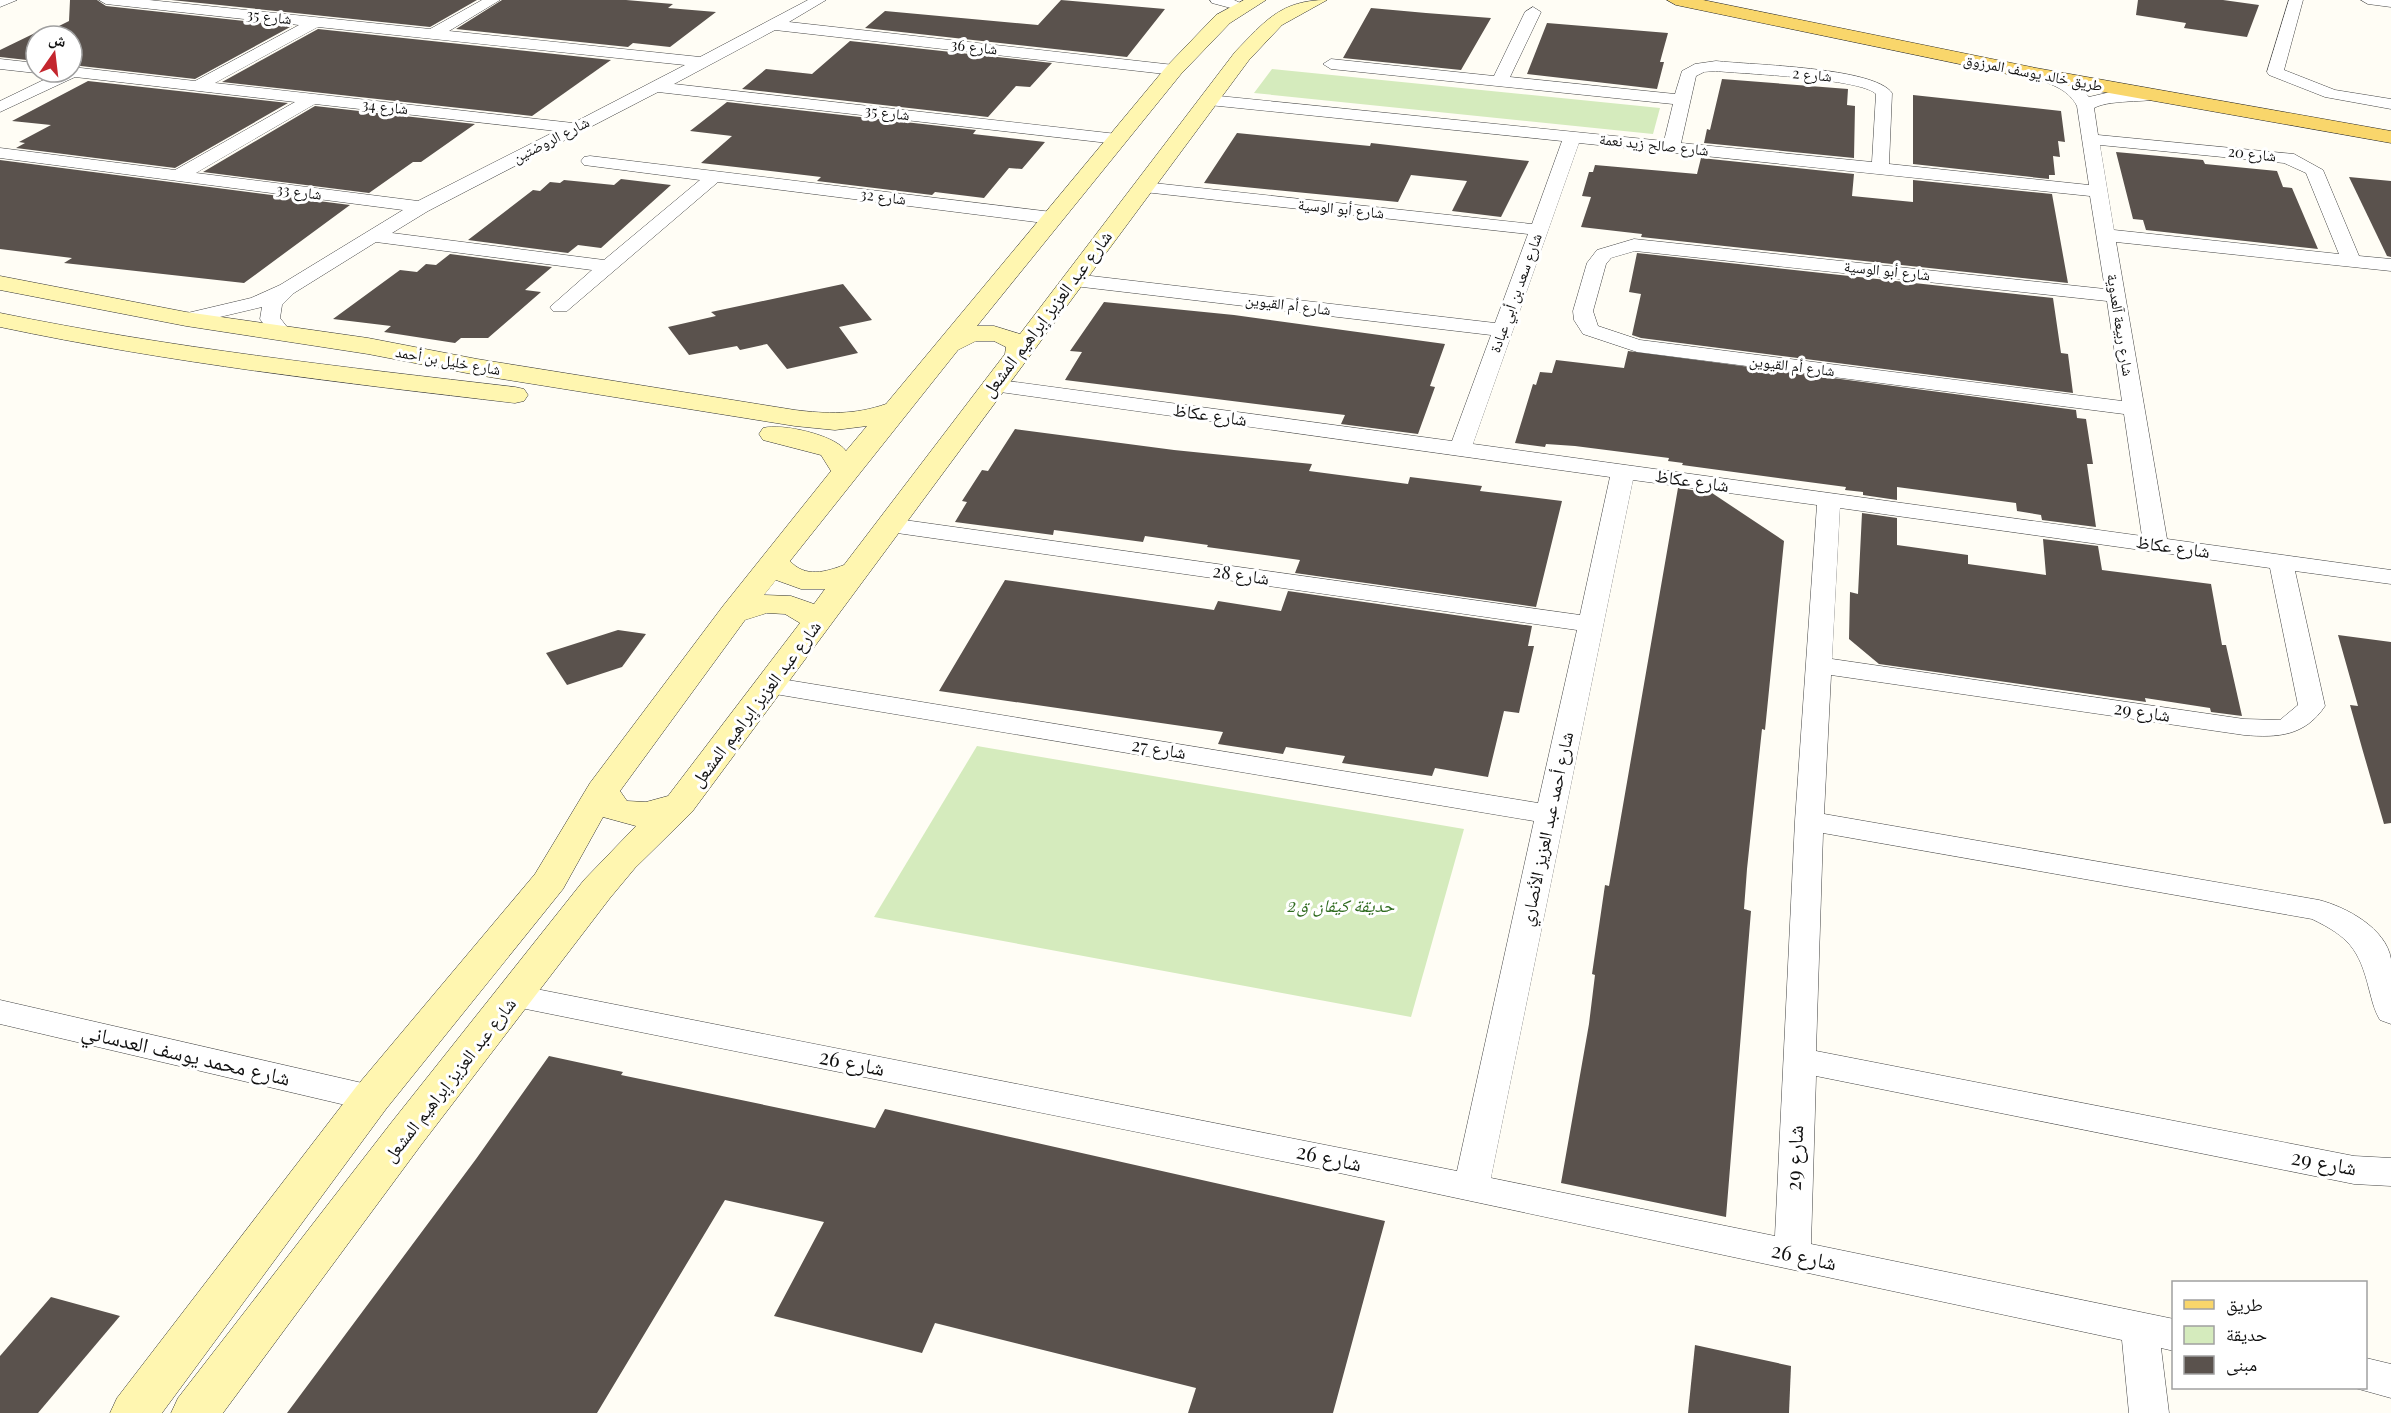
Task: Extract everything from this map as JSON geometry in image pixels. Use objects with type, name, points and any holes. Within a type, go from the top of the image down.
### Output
[{"type":"main road","name":"شارع عبد العزيز إبراهيم المشعل","points":[[195,1413],[406,1134],[516,996],[597,888],[622,860],[680,804],[817,625],[1017,353],[1250,47],[1275,21],[1318,0]]},
{"type":"main road","name":"طريق خالد يوسف المرزوق","points":[[1676,0],[2036,74],[2391,137]]},
{"type":"main road","name":"طريق خالد يوسف المرزوق","points":[[1738,13],[1962,55],[1982,56],[1993,53],[1984,44],[1758,0]]},
{"type":"main road","points":[[134,1413],[371,1098],[550,880],[568,845],[602,790],[734,613],[845,471],[1117,139],[1192,51],[1239,2]]},
{"type":"main road","points":[[1192,51],[1250,47]]},
{"type":"main road","points":[[2166,78],[2391,118]]},
{"type":"main road","name":"شارع خليل بن أحمد","points":[[0,283],[186,319],[281,332],[477,367],[805,419],[863,422],[897,409]]},
{"type":"main road","points":[[0,320],[39,310],[52,300],[52,294]]},
{"type":"main road","points":[[57,332],[64,321],[73,316],[109,305]]},
{"type":"main road","points":[[983,305],[998,316],[1012,319],[1041,315],[1050,310]]},
{"type":"main road","name":"شارع خليل بن أحمد","points":[[0,320],[57,332],[361,377],[504,393],[808,441],[831,449],[845,471]]},
{"type":"main road","points":[[950,344],[961,337],[978,333],[996,333],[1011,337],[1019,345],[1017,353]]},
{"type":"main road","points":[[361,377],[384,368],[394,356],[391,351]]},
{"type":"main road","points":[[775,561],[780,570],[790,577],[806,581],[824,581],[857,570]]},
{"type":"main road","points":[[734,613],[768,604],[786,604],[806,612],[817,625]]},
{"type":"main road","points":[[602,790],[605,801],[609,805],[628,814],[664,811],[680,804]]},
{"type":"street","points":[[0,3],[10,0]]},
{"type":"street","name":"شارع 35","points":[[106,0],[701,62]]},
{"type":"street","points":[[433,34],[493,0]]},
{"type":"street","points":[[2296,0],[2275,72],[2292,81],[2326,93],[2391,105]]},
{"type":"street","points":[[2368,0],[2391,3]]},
{"type":"street","points":[[784,1],[815,2]]},
{"type":"street","name":"شارع الروضتين","points":[[186,319],[232,310],[287,289],[370,236],[421,207],[656,87],[815,2]]},
{"type":"street","points":[[1500,81],[1533,12]]},
{"type":"street","points":[[197,86],[315,22]]},
{"type":"street","name":"شارع 36","points":[[774,25],[1192,51]]},
{"type":"street","points":[[0,64],[24,67]]},
{"type":"street","points":[[1331,64],[1682,100]]},
{"type":"street","name":"شارع 2","points":[[1671,147],[1688,74],[1701,67],[1716,66],[1868,82],[1884,93],[1881,170]]},
{"type":"street","name":"شارع 34","points":[[84,73],[574,128]]},
{"type":"street","points":[[2036,74],[2072,89],[2082,97],[2085,106],[2095,99],[2112,96],[2159,97]]},
{"type":"street","points":[[0,107],[48,84]]},
{"type":"street","name":"شارع 35","points":[[656,87],[1117,139]]},
{"type":"street","points":[[178,176],[312,99]]},
{"type":"street","name":"شارع صالح زيد نعمة","points":[[1209,100],[2099,192]]},
{"type":"street","name":"شارع ربيعة آلعدوية","points":[[2085,106],[2156,545]]},
{"type":"street","name":"شارع سعد بن أبي عبادة","points":[[1460,449],[1572,137]]},
{"type":"street","name":"شارع 20","points":[[2091,139],[2272,156],[2303,164],[2314,170],[2352,261]]},
{"type":"street","name":"شارع 33","points":[[0,153],[421,207]]},
{"type":"street","name":"شارع 32","points":[[590,161],[1052,218]]},
{"type":"street","points":[[560,307],[715,176]]},
{"type":"street","name":"شارع أبو الوسية","points":[[1144,187],[1539,230]]},
{"type":"street","points":[[370,236],[609,266]]},
{"type":"street","points":[[2106,236],[2391,265]]},
{"type":"street","name":"شارع أم القيوين","points":[[1659,246],[1634,245],[1604,254],[1597,263],[1583,311],[1584,320],[1590,330],[1637,346],[2134,409]]},
{"type":"street","name":"شارع أبو الوسية","points":[[1659,246],[2116,296]]},
{"type":"street","name":"شارع أم القيوين","points":[[1074,280],[1503,330]]},
{"type":"street","name":"شارع الروضتين","points":[[281,332],[270,319],[272,304],[287,289]]},
{"type":"street","name":"شارع عكاظ","points":[[993,385],[2391,578]]},
{"type":"street","name":"شارع أحمد عبد العزيز الأنصاري","points":[[1470,1187],[1623,472]]},
{"type":"street","name":"شارع 29","points":[[1792,1255],[1809,821],[1828,500]]},
{"type":"street","name":"شارع 28","points":[[890,525],[1591,624]]},
{"type":"street","name":"شارع 29","points":[[1818,665],[2244,727],[2283,729],[2304,718],[2312,706],[2281,562]]},
{"type":"street","name":"شارع 27","points":[[769,685],[1550,814]]},
{"type":"street","points":[[1809,821],[2319,910],[2358,930],[2374,950],[2391,1012]]},
{"type":"street","name":"شارع 26","points":[[516,996],[1316,1155],[2157,1331],[2150,1413]]},
{"type":"street","name":"شارع محمد يوسف العدساني","points":[[0,1012],[371,1098]]},
{"type":"street","name":"شارع 29","points":[[1799,1060],[2354,1170],[2391,1172]]},
{"type":"street","points":[[2367,1375],[2391,1381]]},
{"type":"green space","points":[[1272,69],[1660,108],[1653,134],[1254,93]]},
{"type":"green space","name":"حديقة كيقان ق2","points":[[977,746],[1464,829],[1411,1017],[874,917]]},
{"type":"building","points":[[70,0],[97,0],[106,6],[292,26],[195,79],[84,66],[84,24],[63,24],[69,21]]},
{"type":"building","points":[[171,0],[477,0],[430,27]]},
{"type":"building","points":[[502,0],[626,0],[673,4],[668,8],[716,12],[670,47],[633,43],[628,47],[456,29]]},
{"type":"building","points":[[1061,0],[1165,9],[1127,57],[865,28],[885,11],[1038,25]]},
{"type":"building","points":[[2138,0],[2223,0],[2259,5],[2247,37],[2184,28],[2186,23],[2136,15]]},
{"type":"building","points":[[1371,8],[1491,18],[1461,70],[1343,58]]},
{"type":"building","points":[[1547,23],[1668,33],[1660,62],[1664,62],[1657,89],[1527,74]]},
{"type":"building","points":[[318,29],[611,60],[532,116],[222,82]]},
{"type":"building","points":[[24,38],[24,60],[0,57],[0,50]]},
{"type":"building","points":[[850,41],[1052,63],[1030,87],[1016,86],[988,117],[742,89],[766,69],[812,74]]},
{"type":"building","points":[[1722,79],[1848,89],[1847,105],[1855,106],[1854,158],[1704,143],[1707,129],[1710,130]]},
{"type":"building","points":[[88,81],[288,103],[175,168],[16,148],[25,143],[19,142],[51,125],[12,121]]},
{"type":"building","points":[[1913,95],[2061,111],[2065,142],[2058,141],[2060,157],[2053,156],[2055,175],[2049,175],[2049,179],[1913,164]]},
{"type":"building","points":[[727,102],[976,130],[973,134],[1045,142],[1022,169],[1009,168],[984,198],[935,192],[932,195],[817,181],[821,177],[701,163],[732,136],[690,131]]},
{"type":"building","points":[[315,106],[475,124],[421,162],[413,162],[369,193],[203,172]]},
{"type":"building","points":[[1237,133],[1370,146],[1371,143],[1529,161],[1501,217],[1452,211],[1467,181],[1411,175],[1398,202],[1204,183]]},
{"type":"building","points":[[2116,152],[2203,160],[2205,164],[2277,171],[2283,187],[2292,188],[2318,249],[2146,230],[2143,220],[2133,219]]},
{"type":"building","points":[[1701,158],[1854,174],[1852,196],[1913,202],[1913,180],[2052,194],[2068,283],[1641,237],[1642,234],[1581,227],[1591,197],[1582,196],[1589,172],[1593,172],[1595,165],[1697,174]]},
{"type":"building","points":[[0,160],[350,205],[244,283],[64,263],[72,258],[0,249]]},
{"type":"building","points":[[2349,177],[2391,181],[2391,257],[2387,256]]},
{"type":"building","points":[[621,179],[671,185],[601,248],[578,245],[568,253],[468,240],[533,190],[540,191],[550,182],[560,183],[564,180],[614,185]]},
{"type":"building","points":[[1637,253],[2053,298],[2061,353],[2068,354],[2073,393],[1641,338],[1632,335],[1641,294],[1629,292]]},
{"type":"building","points":[[450,254],[552,267],[525,290],[541,292],[488,338],[461,338],[455,343],[384,332],[391,326],[333,319],[400,270],[417,272],[426,264],[436,265]]},
{"type":"building","points":[[843,284],[872,320],[839,327],[858,353],[787,369],[767,344],[740,350],[737,346],[689,355],[668,327],[716,316],[711,312]]},
{"type":"building","points":[[1104,302],[1234,315],[1445,344],[1430,386],[1435,387],[1418,434],[1341,424],[1345,415],[1065,380],[1082,352],[1070,351]]},
{"type":"building","points":[[1628,351],[2076,410],[2077,418],[2086,419],[2093,464],[2087,464],[2096,527],[2042,520],[2041,515],[2017,511],[2016,503],[1897,487],[1897,500],[1863,495],[1863,492],[1845,490],[1846,487],[1682,465],[1683,463],[1668,461],[1669,458],[1575,446],[1546,444],[1545,447],[1515,443],[1533,384],[1536,385],[1540,372],[1552,373],[1556,360],[1624,368]]},
{"type":"building","points":[[1015,429],[1174,450],[1312,464],[1309,471],[1408,484],[1410,477],[1482,486],[1480,491],[1562,501],[1536,607],[1295,573],[1300,560],[1207,547],[1208,545],[1145,536],[1143,542],[1054,530],[1053,535],[955,522],[967,502],[962,501],[982,470],[988,471]]},
{"type":"building","points":[[1678,488],[1712,493],[1784,541],[1765,730],[1762,729],[1747,869],[1744,909],[1751,911],[1726,1217],[1561,1183],[1589,1024],[1595,975],[1592,974],[1605,885],[1609,886]]},
{"type":"building","points":[[1862,513],[1897,518],[1897,545],[1968,555],[1968,564],[2046,575],[2043,539],[2098,546],[2102,570],[2211,584],[2222,645],[2226,645],[2242,716],[2211,712],[2210,708],[2145,698],[2146,702],[1879,664],[1849,639],[1850,592],[1858,594]]},
{"type":"building","points":[[1005,580],[1214,610],[1218,601],[1281,611],[1288,591],[1532,626],[1528,646],[1534,646],[1519,713],[1504,711],[1488,777],[1435,768],[1432,776],[1342,763],[1345,756],[1286,747],[1283,754],[1218,744],[1223,732],[939,691]]},
{"type":"building","points":[[618,630],[646,634],[622,667],[567,685],[546,653]]},
{"type":"building","points":[[2338,635],[2391,642],[2391,823],[2384,824],[2362,748],[2350,705],[2358,706]]},
{"type":"building","points":[[549,1056],[623,1072],[621,1075],[875,1128],[885,1109],[1385,1221],[1333,1413],[1188,1413],[1196,1388],[935,1323],[922,1353],[774,1316],[824,1222],[725,1200],[597,1413],[287,1413],[476,1159]]},
{"type":"building","points":[[51,1297],[120,1316],[38,1413],[0,1413],[0,1356]]},
{"type":"building","points":[[1695,1345],[1791,1366],[1789,1413],[1688,1413]]}]
